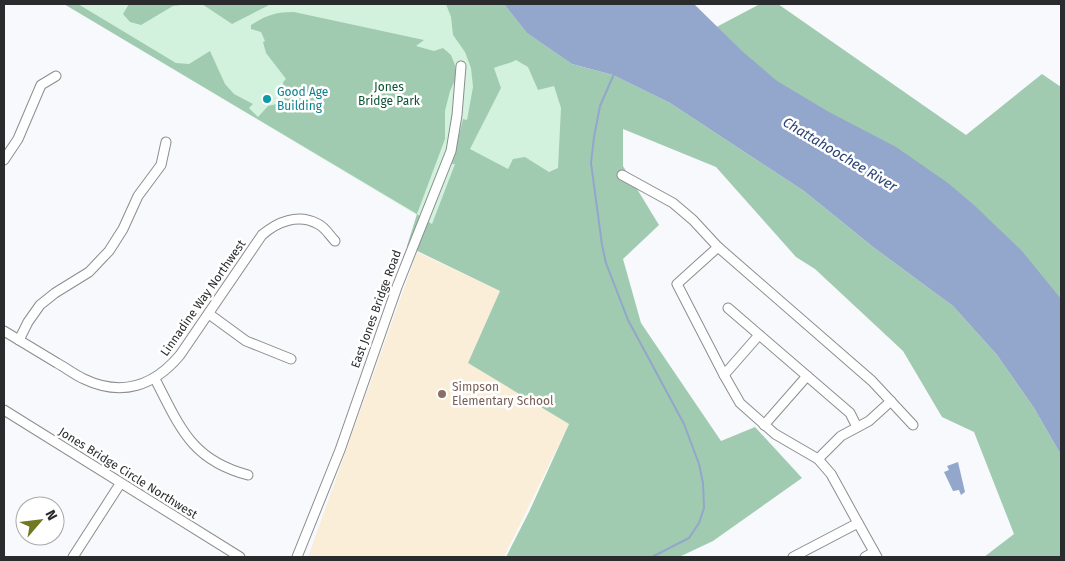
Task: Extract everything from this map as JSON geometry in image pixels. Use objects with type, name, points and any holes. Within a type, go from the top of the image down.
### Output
[{"type":"street","name":"East Jones Bridge Road","points":[[297,557],[340,450],[397,287],[451,151],[457,115],[461,66]]},
{"type":"street","points":[[4,160],[18,139],[41,85],[56,76]]},
{"type":"street","points":[[19,340],[28,322],[40,305],[55,293],[89,272],[109,251],[123,229],[138,196],[161,165],[166,142]]},
{"type":"street","points":[[622,175],[673,203],[693,220],[718,247],[872,381],[913,425]]},
{"type":"street","name":"Linnadine Way Northwest","points":[[4,331],[83,379],[104,386],[122,388],[141,384],[155,379],[169,369],[209,314],[262,235],[274,225],[288,220],[305,219],[319,224],[335,241]]},
{"type":"street","points":[[718,247],[677,284],[740,403],[775,434],[818,459],[831,474],[876,555],[865,557]]},
{"type":"street","points":[[728,308],[850,413],[857,427]]},
{"type":"street","points":[[209,314],[246,340],[291,359]]},
{"type":"street","points":[[724,375],[760,335]]},
{"type":"street","points":[[764,425],[807,376]]},
{"type":"street","points":[[155,379],[179,426],[199,450],[229,470],[248,475]]},
{"type":"street","points":[[818,459],[841,436],[869,421],[891,401]]},
{"type":"street","name":"Jones Bridge Circle Northwest","points":[[4,410],[240,557]]},
{"type":"street","points":[[73,557],[120,484]]},
{"type":"street","points":[[793,557],[858,523]]},
{"type":"shaded area","name":"Simpson Elementary School","points":[[417,252],[500,291],[468,363],[569,424],[504,557],[308,557]]},
{"type":"green space","name":"Jones Bridge Park","points":[[64,4],[504,4],[572,64],[574,206],[432,224]]},
{"type":"green space","points":[[64,4],[78,4],[176,63],[189,64],[210,51],[225,84],[234,94],[253,104],[249,108],[258,117],[268,106],[285,102],[283,82],[286,79],[266,53],[263,42],[265,41],[261,32],[251,29],[251,25],[267,16],[276,13],[294,12],[424,40],[416,46],[434,51],[443,48],[451,55],[455,65],[456,78],[450,91],[445,111],[445,139],[417,214]]},
{"type":"green space","points":[[129,4],[188,4],[173,6],[141,25],[130,22],[123,14]]},
{"type":"green space","points":[[202,4],[271,4],[232,24]]},
{"type":"green space","points":[[446,4],[504,4],[527,33],[572,64],[613,75],[670,103],[804,191],[873,247],[953,306],[997,355],[1034,408],[1061,455],[1061,557],[984,557],[1014,534],[974,432],[942,417],[903,351],[815,269],[796,257],[716,167],[623,129],[623,166],[659,225],[623,259],[641,323],[721,441],[755,427],[802,478],[713,541],[679,557],[506,557],[529,512],[569,424],[468,363],[500,291],[407,246],[417,214],[432,224],[455,164],[452,164],[463,119],[467,120],[473,87],[471,68],[465,52],[453,35],[451,17]],"holes":[[[516,60],[528,67],[538,90],[554,86],[561,108],[558,168],[549,172],[525,157],[513,159],[508,169],[470,149],[501,88],[494,68]]]},
{"type":"green space","points":[[760,4],[778,4],[966,135],[1042,74],[1061,87],[1061,317],[688,42]]},
{"type":"water","name":"Chattahoochee River","points":[[504,4],[694,4],[742,51],[777,81],[829,112],[896,147],[948,183],[1022,251],[1061,299],[1061,455],[1034,408],[997,355],[953,306],[873,247],[804,191],[670,103],[613,75],[572,64],[527,33]]},
{"type":"water","points":[[958,462],[965,492],[961,495],[959,490],[953,491],[944,472],[949,470],[947,466]]},
{"type":"waterway","points":[[614,74],[600,106],[591,163],[602,245],[606,263],[628,320],[684,424],[699,464],[703,483],[704,508],[699,523],[689,538],[652,557]]},
{"type":"place","name":"Good Age Building","points":[[267,99]]},
{"type":"place","name":"Simpson Elementary School","points":[[442,394]]}]
